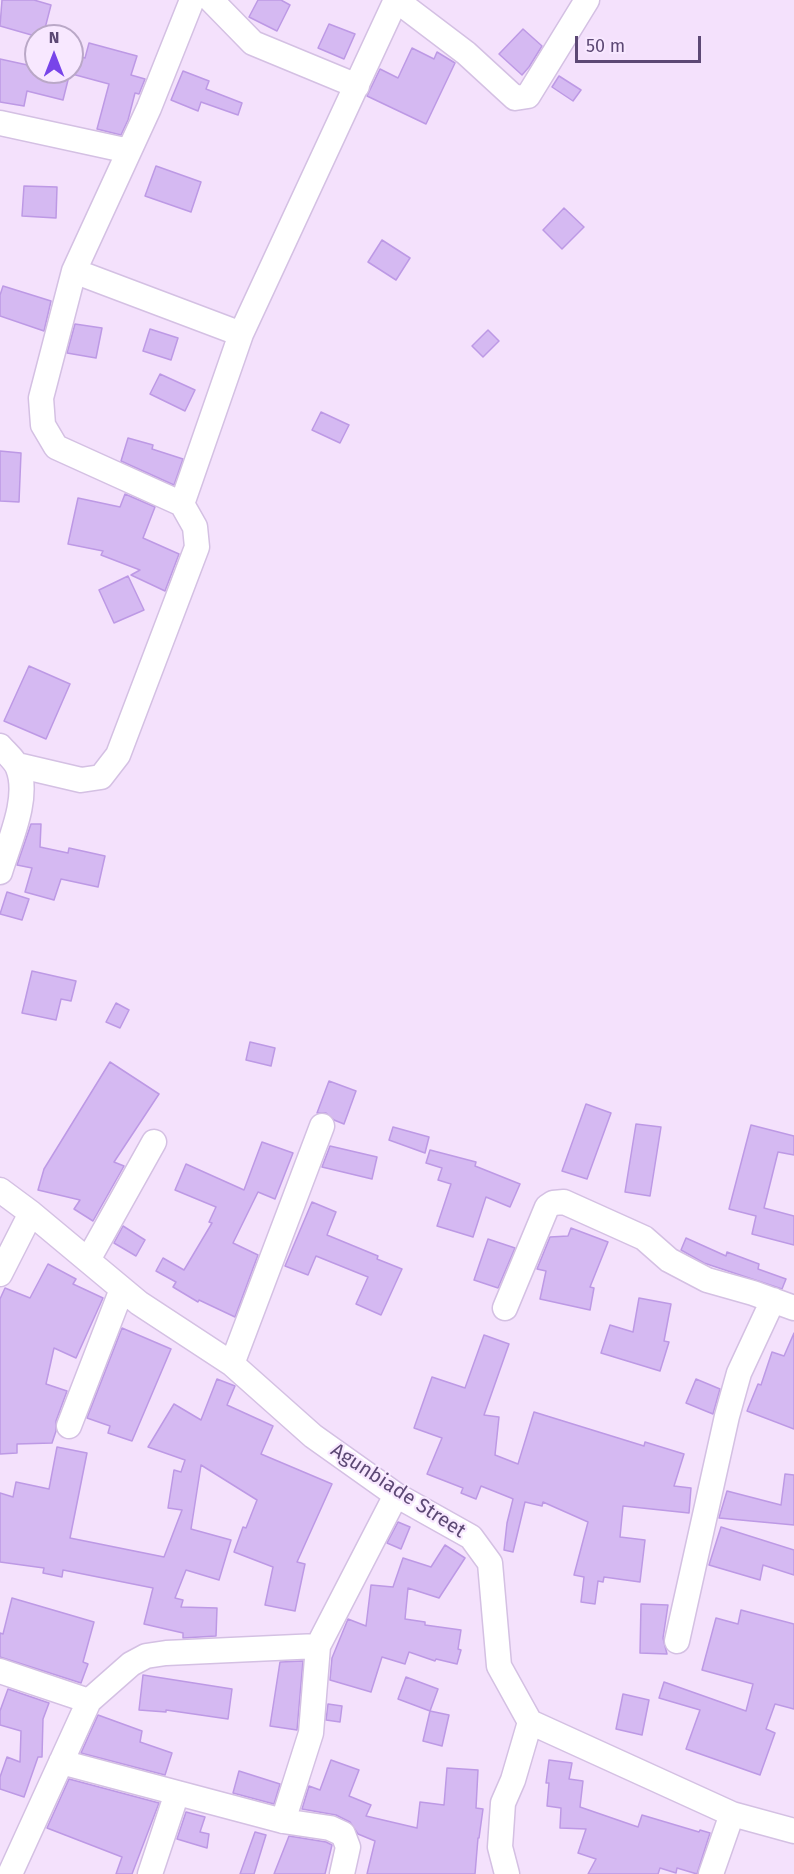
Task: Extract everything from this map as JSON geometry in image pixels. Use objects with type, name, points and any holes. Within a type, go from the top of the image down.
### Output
[{"type":"street","points":[[17,765],[81,780],[102,777],[118,755],[197,547],[195,527],[183,504],[56,447],[43,425],[41,398],[74,271],[149,108],[192,0]]},
{"type":"street","points":[[211,0],[253,43],[357,86]]},
{"type":"street","points":[[183,504],[242,334],[396,0],[466,53],[515,98],[528,96],[587,0]]},
{"type":"street","points":[[0,123],[129,151]]},
{"type":"street","points":[[74,271],[242,334]]},
{"type":"street","points":[[0,746],[17,765],[22,782],[21,804],[0,872]]},
{"type":"street","points":[[232,1364],[322,1125]]},
{"type":"street","points":[[88,1260],[154,1142]]},
{"type":"street","name":"Agunbiade Street","points":[[0,1190],[139,1303],[232,1364],[313,1436],[396,1495],[471,1537],[490,1563],[499,1666],[530,1722]]},
{"type":"street","points":[[505,1308],[547,1207],[553,1203],[564,1202],[644,1238],[669,1260],[699,1276],[783,1304],[739,1373],[727,1416],[677,1641]]},
{"type":"street","points":[[0,1274],[31,1213]]},
{"type":"street","points":[[69,1426],[122,1289]]},
{"type":"street","points":[[283,1821],[311,1732],[318,1646],[396,1495]]},
{"type":"street","points":[[10,1874],[89,1701],[131,1664],[146,1656],[166,1653],[318,1646]]},
{"type":"street","points":[[0,1671],[89,1701]]},
{"type":"street","points":[[507,1874],[500,1847],[503,1803],[513,1780],[530,1722],[732,1815],[794,1831]]},
{"type":"street","points":[[61,1762],[283,1821],[330,1828],[343,1834],[348,1848],[342,1874]]},
{"type":"street","points":[[150,1874],[177,1793]]},
{"type":"street","points":[[711,1874],[732,1815]]},
{"type":"building","points":[[2,0],[34,0],[51,5],[46,24],[24,24],[24,33],[0,26]]},
{"type":"building","points":[[258,0],[281,0],[290,5],[277,31],[249,17]]},
{"type":"building","points":[[329,24],[355,34],[344,59],[318,48]]},
{"type":"building","points":[[523,29],[542,46],[522,75],[499,54]]},
{"type":"building","points":[[89,43],[137,56],[131,75],[145,79],[139,94],[135,93],[128,120],[121,135],[97,129],[109,84],[84,77]]},
{"type":"building","points":[[412,48],[434,59],[437,52],[455,63],[426,124],[367,96],[380,69],[398,78]]},
{"type":"building","points":[[0,59],[24,64],[24,84],[67,84],[63,100],[27,91],[24,106],[0,102]]},
{"type":"building","points":[[183,71],[209,81],[206,89],[242,103],[238,115],[201,102],[198,111],[171,100]]},
{"type":"building","points":[[559,76],[581,90],[573,101],[552,87]]},
{"type":"building","points":[[156,166],[201,182],[191,212],[145,196]]},
{"type":"building","points":[[24,186],[57,187],[56,218],[22,216]]},
{"type":"building","points":[[564,208],[584,227],[562,249],[543,230]]},
{"type":"building","points":[[382,240],[410,258],[396,280],[368,262]]},
{"type":"building","points":[[3,286],[51,301],[44,331],[0,316],[0,295]]},
{"type":"building","points":[[75,324],[102,328],[96,358],[67,353]]},
{"type":"building","points":[[150,329],[178,338],[171,360],[143,351]]},
{"type":"building","points":[[488,330],[499,341],[483,357],[472,346]]},
{"type":"building","points":[[160,374],[195,390],[185,411],[150,394]]},
{"type":"building","points":[[321,412],[349,425],[340,443],[312,430]]},
{"type":"building","points":[[128,438],[153,445],[152,449],[183,459],[174,485],[121,461]]},
{"type":"building","points":[[0,451],[21,453],[19,502],[0,501]]},
{"type":"building","points":[[125,494],[155,507],[143,538],[179,554],[165,591],[131,575],[140,570],[101,555],[103,551],[68,544],[78,498],[120,507]]},
{"type":"building","points":[[128,576],[144,610],[114,623],[99,590]]},
{"type":"building","points":[[29,666],[70,684],[46,739],[4,721]]},
{"type":"building","points":[[31,824],[41,824],[40,847],[68,853],[69,848],[105,856],[98,887],[61,879],[54,900],[25,892],[32,868],[17,865]]},
{"type":"building","points":[[7,892],[29,899],[22,920],[0,914]]},
{"type":"building","points":[[32,971],[76,981],[71,1001],[61,999],[56,1020],[22,1013]]},
{"type":"building","points":[[116,1003],[129,1010],[120,1028],[106,1022]]},
{"type":"building","points":[[250,1042],[275,1048],[271,1066],[246,1060]]},
{"type":"building","points":[[110,1062],[159,1094],[114,1162],[124,1166],[93,1221],[74,1209],[80,1200],[38,1190],[44,1169]]},
{"type":"building","points":[[329,1081],[356,1091],[344,1124],[334,1120],[326,1113],[317,1113]]},
{"type":"building","points":[[586,1104],[611,1113],[587,1179],[562,1171]]},
{"type":"building","points":[[636,1124],[661,1127],[650,1196],[625,1192]]},
{"type":"building","points":[[751,1125],[794,1136],[794,1155],[778,1152],[764,1208],[794,1216],[794,1245],[752,1234],[756,1216],[729,1209]]},
{"type":"building","points":[[393,1127],[429,1137],[425,1153],[389,1140]]},
{"type":"building","points":[[262,1142],[293,1153],[275,1199],[258,1192],[233,1243],[258,1255],[235,1317],[199,1300],[198,1302],[173,1287],[176,1282],[156,1271],[163,1258],[184,1270],[212,1223],[209,1222],[216,1207],[175,1190],[186,1164],[244,1190]]},
{"type":"building","points":[[330,1146],[377,1157],[372,1179],[322,1167]]},
{"type":"building","points":[[430,1150],[476,1162],[475,1166],[520,1184],[510,1207],[486,1197],[473,1237],[437,1226],[451,1184],[438,1180],[442,1168],[426,1163]]},
{"type":"building","points":[[312,1202],[336,1212],[327,1235],[378,1256],[377,1259],[402,1269],[381,1315],[356,1304],[368,1277],[316,1256],[308,1275],[285,1266]]},
{"type":"building","points":[[123,1226],[145,1240],[136,1256],[114,1243]]},
{"type":"building","points":[[571,1228],[608,1242],[590,1287],[594,1288],[590,1310],[540,1299],[546,1271],[537,1269],[550,1237],[568,1236]]},
{"type":"building","points":[[686,1238],[726,1256],[727,1252],[759,1264],[758,1269],[786,1279],[782,1289],[704,1263],[681,1250]]},
{"type":"building","points":[[488,1239],[515,1248],[498,1288],[474,1280]]},
{"type":"building","points":[[48,1264],[76,1279],[73,1284],[103,1298],[76,1358],[54,1348],[46,1384],[67,1391],[56,1421],[52,1443],[17,1444],[17,1453],[0,1454],[0,1299],[5,1288],[30,1298]]},
{"type":"building","points":[[639,1298],[671,1304],[664,1341],[669,1342],[660,1371],[601,1353],[610,1325],[633,1332]]},
{"type":"building","points":[[122,1328],[171,1349],[132,1441],[108,1433],[110,1426],[87,1418]]},
{"type":"building","points":[[794,1333],[794,1429],[747,1411],[758,1384],[761,1385],[772,1352],[784,1356]]},
{"type":"building","points":[[484,1335],[509,1344],[484,1415],[499,1417],[495,1455],[518,1464],[534,1412],[644,1446],[645,1442],[684,1454],[674,1486],[691,1488],[689,1513],[623,1506],[620,1537],[645,1540],[640,1582],[604,1577],[603,1582],[598,1581],[595,1604],[581,1602],[584,1577],[574,1575],[588,1522],[543,1502],[542,1506],[525,1502],[513,1552],[504,1550],[513,1499],[481,1486],[476,1499],[461,1493],[463,1488],[427,1474],[442,1438],[414,1428],[432,1377],[465,1388]]},
{"type":"building","points":[[217,1379],[235,1386],[227,1405],[273,1426],[261,1454],[332,1484],[297,1562],[305,1564],[295,1611],[265,1605],[273,1567],[234,1552],[243,1527],[246,1528],[257,1500],[201,1465],[191,1529],[231,1540],[219,1580],[186,1570],[175,1598],[183,1600],[181,1607],[217,1608],[216,1636],[183,1638],[183,1633],[144,1624],[153,1588],[63,1570],[62,1577],[43,1573],[44,1568],[0,1562],[0,1493],[13,1497],[16,1482],[49,1489],[57,1447],[87,1453],[70,1538],[164,1557],[182,1510],[168,1508],[174,1470],[181,1472],[185,1460],[148,1447],[174,1404],[201,1420]]},
{"type":"building","points":[[696,1379],[720,1389],[713,1414],[686,1403]]},
{"type":"building","points":[[785,1474],[794,1475],[794,1525],[719,1518],[727,1491],[781,1505]]},
{"type":"building","points":[[398,1522],[410,1527],[401,1549],[387,1543]]},
{"type":"building","points":[[721,1527],[794,1550],[794,1575],[763,1565],[760,1580],[709,1565]]},
{"type":"building","points":[[445,1545],[465,1558],[439,1598],[408,1588],[405,1619],[425,1622],[425,1625],[461,1630],[458,1649],[461,1650],[457,1664],[436,1659],[435,1661],[409,1652],[405,1664],[382,1657],[371,1692],[330,1680],[332,1658],[348,1619],[366,1626],[371,1585],[393,1587],[403,1558],[431,1567]]},
{"type":"building","points":[[12,1598],[94,1622],[83,1662],[88,1664],[81,1683],[0,1657],[0,1633],[3,1634]]},
{"type":"building","points":[[641,1604],[668,1605],[663,1638],[667,1654],[640,1653]]},
{"type":"building","points":[[741,1610],[794,1624],[794,1709],[775,1704],[766,1729],[775,1733],[760,1775],[686,1749],[700,1710],[659,1698],[664,1682],[746,1711],[753,1684],[702,1670],[716,1618],[738,1624]]},
{"type":"building","points":[[303,1661],[297,1730],[270,1726],[280,1662]]},
{"type":"building","points":[[143,1675],[232,1689],[228,1719],[166,1710],[166,1712],[139,1710]]},
{"type":"building","points":[[406,1677],[438,1689],[430,1711],[398,1699]]},
{"type":"building","points":[[8,1689],[49,1703],[43,1719],[42,1757],[38,1757],[24,1797],[0,1789],[0,1777],[7,1757],[20,1762],[21,1731],[0,1725],[0,1711]]},
{"type":"building","points":[[623,1694],[649,1700],[642,1735],[616,1729]]},
{"type":"building","points":[[328,1704],[342,1706],[340,1722],[326,1720]]},
{"type":"building","points":[[430,1711],[449,1715],[442,1746],[423,1741]]},
{"type":"building","points":[[98,1715],[142,1731],[140,1742],[172,1753],[165,1775],[81,1753]]},
{"type":"building","points":[[331,1760],[359,1770],[349,1796],[371,1805],[366,1816],[417,1828],[420,1802],[444,1805],[447,1768],[478,1770],[476,1808],[483,1809],[475,1874],[367,1874],[375,1841],[358,1834],[350,1822],[336,1815],[302,1809],[309,1786],[320,1790]]},
{"type":"building","points":[[549,1760],[572,1763],[569,1779],[583,1781],[580,1807],[638,1827],[642,1815],[699,1832],[700,1830],[710,1833],[697,1874],[677,1868],[676,1873],[660,1868],[658,1874],[588,1874],[596,1859],[578,1853],[586,1829],[560,1828],[561,1808],[547,1806],[549,1783],[546,1783]]},
{"type":"building","points":[[239,1771],[280,1784],[274,1804],[233,1793]]},
{"type":"building","points":[[69,1779],[159,1803],[132,1874],[116,1874],[122,1857],[47,1828]]},
{"type":"building","points":[[186,1812],[205,1817],[200,1832],[209,1834],[207,1848],[177,1839]]},
{"type":"building","points":[[255,1832],[266,1835],[254,1874],[240,1874]]},
{"type":"building","points":[[289,1836],[332,1845],[325,1874],[274,1874]]}]
